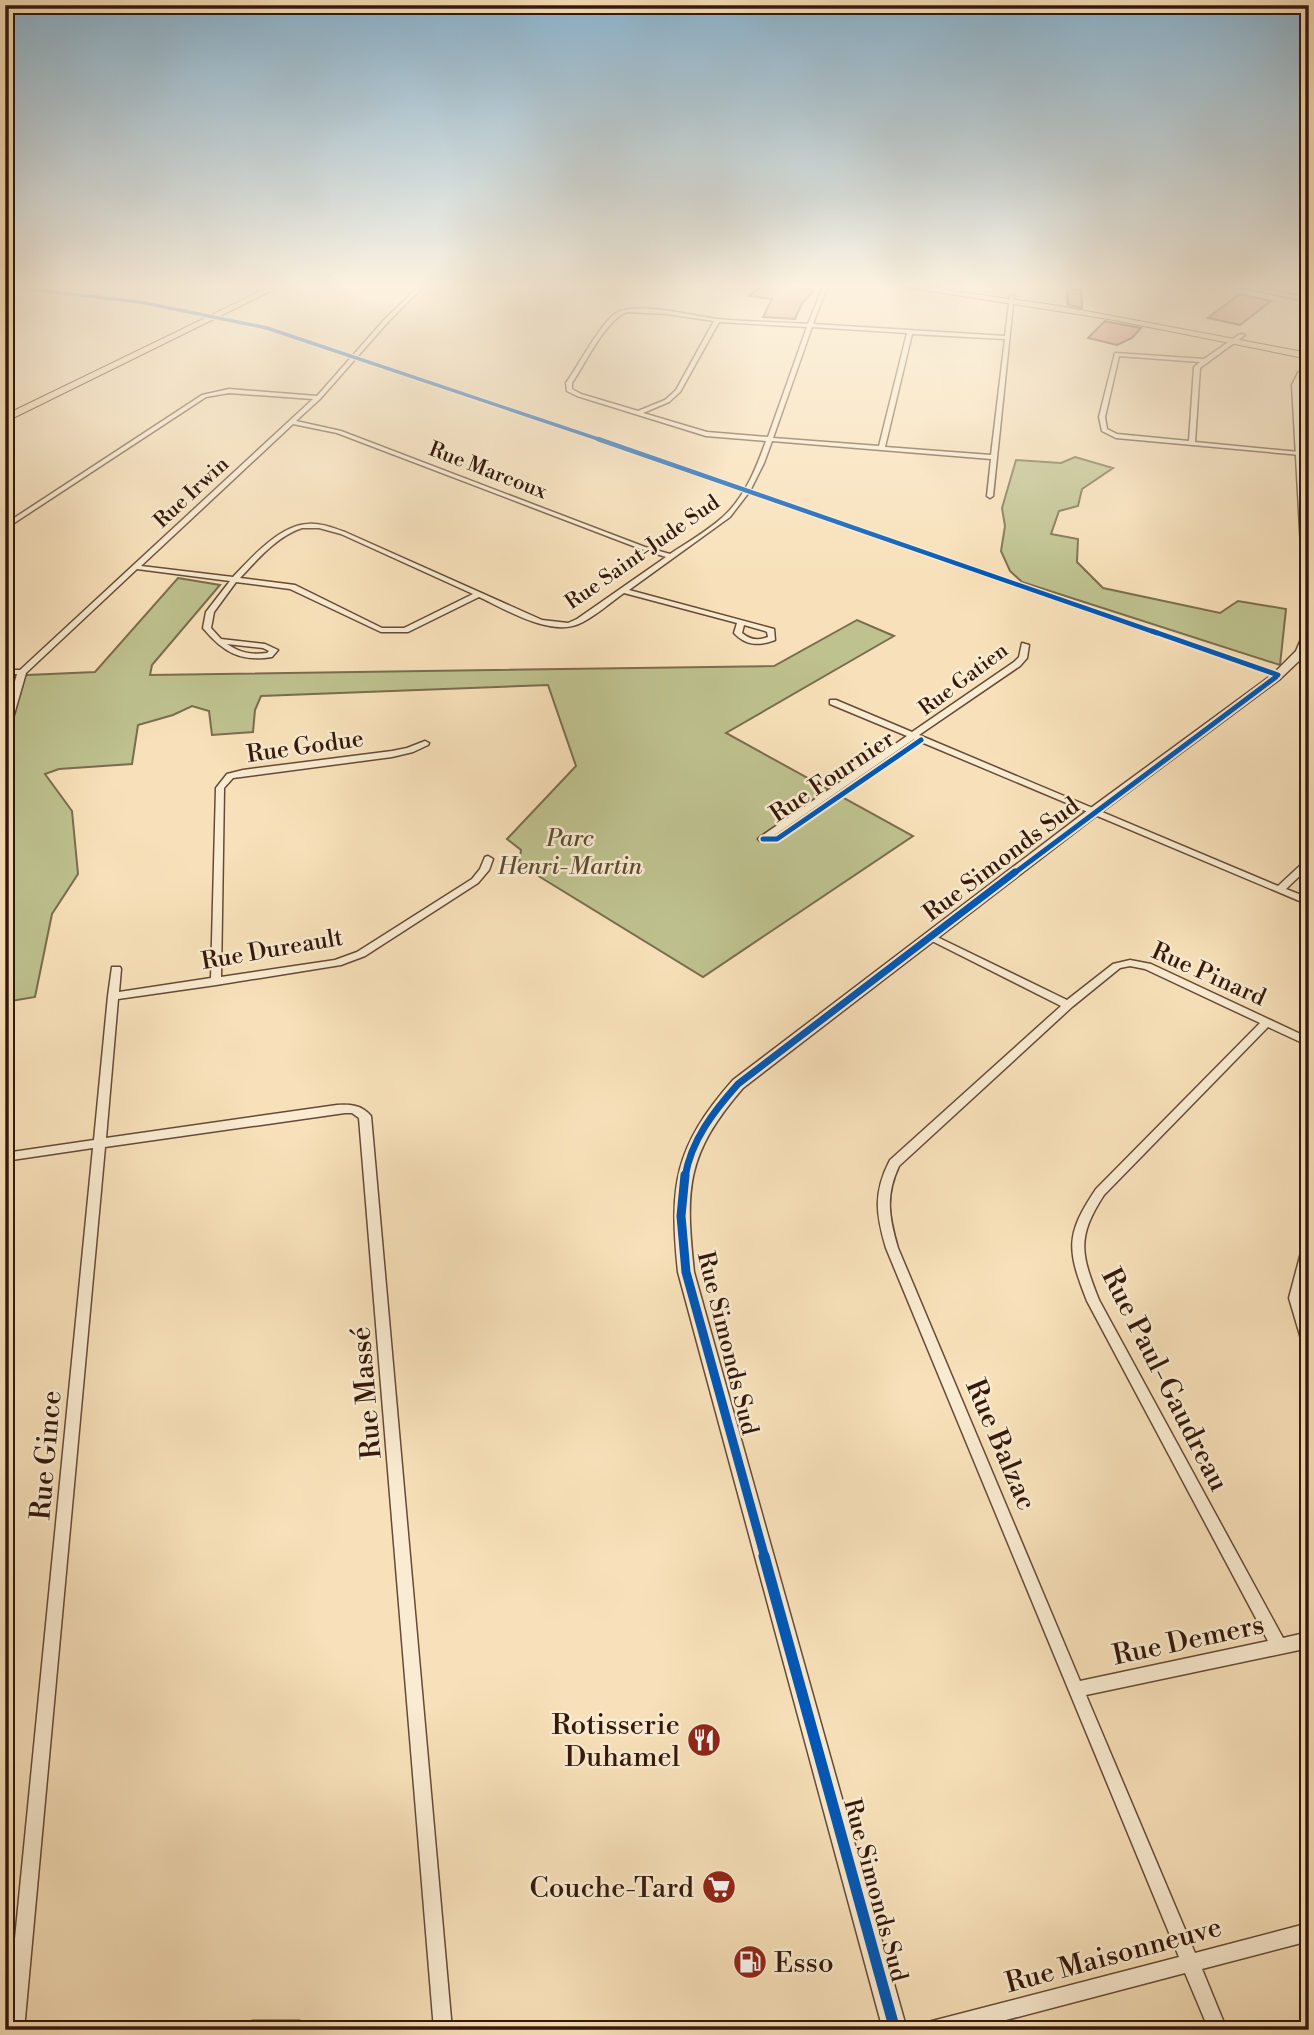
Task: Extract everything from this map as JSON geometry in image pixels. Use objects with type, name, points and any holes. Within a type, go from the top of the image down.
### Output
[{"type":"main road","points":[[5,419],[81,382]]},
{"type":"main road","points":[[44,400],[83,382]]},
{"type":"street","name":"Rue Irwin","points":[[22,673],[332,382]]},
{"type":"street","points":[[570,382],[569,390],[706,434],[992,457]]},
{"type":"street","points":[[638,413],[667,401],[683,382]]},
{"type":"street","name":"Rue Saint-Jude Sud","points":[[218,641],[207,628],[211,610],[235,579],[284,532],[312,525],[343,533],[540,622],[568,625],[580,621],[738,505],[748,490],[790,382]]},
{"type":"street","points":[[881,449],[898,382]]},
{"type":"street","points":[[989,496],[1001,382]]},
{"type":"street","points":[[1110,382],[1102,417],[1104,430],[1112,435],[1192,444],[1299,450],[1309,446]]},
{"type":"street","points":[[1192,444],[1196,382]]},
{"type":"street","points":[[1298,382],[1299,450],[1305,497],[1309,601]]},
{"type":"street","points":[[5,527],[204,396],[229,391],[318,398]]},
{"type":"street","name":"Rue Marcoux","points":[[292,422],[339,432],[643,548],[671,556]]},
{"type":"street","points":[[135,567],[292,587],[381,630],[392,632],[405,630],[477,595]]},
{"type":"street","points":[[622,590],[741,622]]},
{"type":"street","name":"Rue Simonds Sud","points":[[895,2030],[686,1272],[679,1216],[681,1186],[703,1128],[719,1104],[738,1084],[1092,813],[1276,677],[1298,658],[1306,647],[1309,632]]},
{"type":"street","points":[[218,641],[265,646],[274,650],[269,655],[240,656],[218,641]]},
{"type":"street","name":"Rue Gatien","points":[[763,839],[1017,664],[1023,657],[1025,645]]},
{"type":"street","points":[[5,672],[22,673],[5,732]]},
{"type":"street","name":"Rue Fournier","points":[[833,702],[1309,902]]},
{"type":"street","name":"Rue Godue","points":[[216,982],[219,788],[222,783],[243,773],[393,754],[425,743]]},
{"type":"street","name":"Rue Dureault","points":[[113,996],[337,963],[361,954],[475,881],[484,870],[488,859]]},
{"type":"street","points":[[1280,889],[1309,862]]},
{"type":"street","points":[[931,937],[1068,1005]]},
{"type":"street","name":"Rue Balzac","points":[[1130,963],[1117,966],[1068,1005],[894,1163],[884,1182],[881,1202],[892,1248],[1218,2030]]},
{"type":"street","name":"Rue Pinard","points":[[1130,963],[1147,966],[1309,1042]]},
{"type":"street","name":"Rue Gince","points":[[15,2030],[116,969]]},
{"type":"street","name":"Rue Paul-Gaudreau","points":[[1266,1023],[1100,1192],[1083,1216],[1075,1240],[1083,1275],[1093,1301],[1279,1647]]},
{"type":"street","name":"Rue Massé","points":[[5,1157],[337,1109],[349,1108],[365,1116],[443,2030]]},
{"type":"street","points":[[1309,1245],[1295,1298],[1309,1342]]},
{"type":"street","name":"Rue Demers","points":[[1078,1689],[1309,1640]]},
{"type":"street","name":"Rue Maisonneuve","points":[[932,2030],[1309,1932]]},
{"type":"street","points":[[253,2030],[299,2030]]},
{"type":"green space","points":[[1075,457],[1113,468],[1082,489],[1078,506],[1059,511],[1051,534],[1078,539],[1077,562],[1103,588],[1220,613],[1238,601],[1286,609],[1280,665],[1022,582],[1010,571],[1001,551],[1005,526],[1002,508],[1016,460],[1061,463]]},
{"type":"green space","name":"Parc Henri-Martin","points":[[178,578],[220,585],[152,665],[150,675],[774,666],[857,620],[894,636],[726,733],[913,836],[703,977],[519,864],[521,850],[507,839],[576,766],[548,685],[261,696],[255,710],[253,732],[212,735],[209,711],[192,706],[173,715],[138,725],[132,764],[59,769],[45,774],[72,811],[78,874],[52,914],[35,997],[5,1002],[5,676],[95,672]]},
{"type":"cycle path","points":[[432,382],[1278,675]]},
{"type":"cycle path","points":[[895,2030],[686,1272],[681,1216],[686,1170],[703,1128],[738,1084],[1092,813],[1276,677]]},
{"type":"cycle path","points":[[763,839],[777,839],[921,740]]},
{"type":"place","name":"Rotisserie Duhamel","points":[[704,1740]]},
{"type":"place","name":"Couche-Tard","points":[[719,1887]]},
{"type":"place","name":"Esso","points":[[750,1962]]}]
